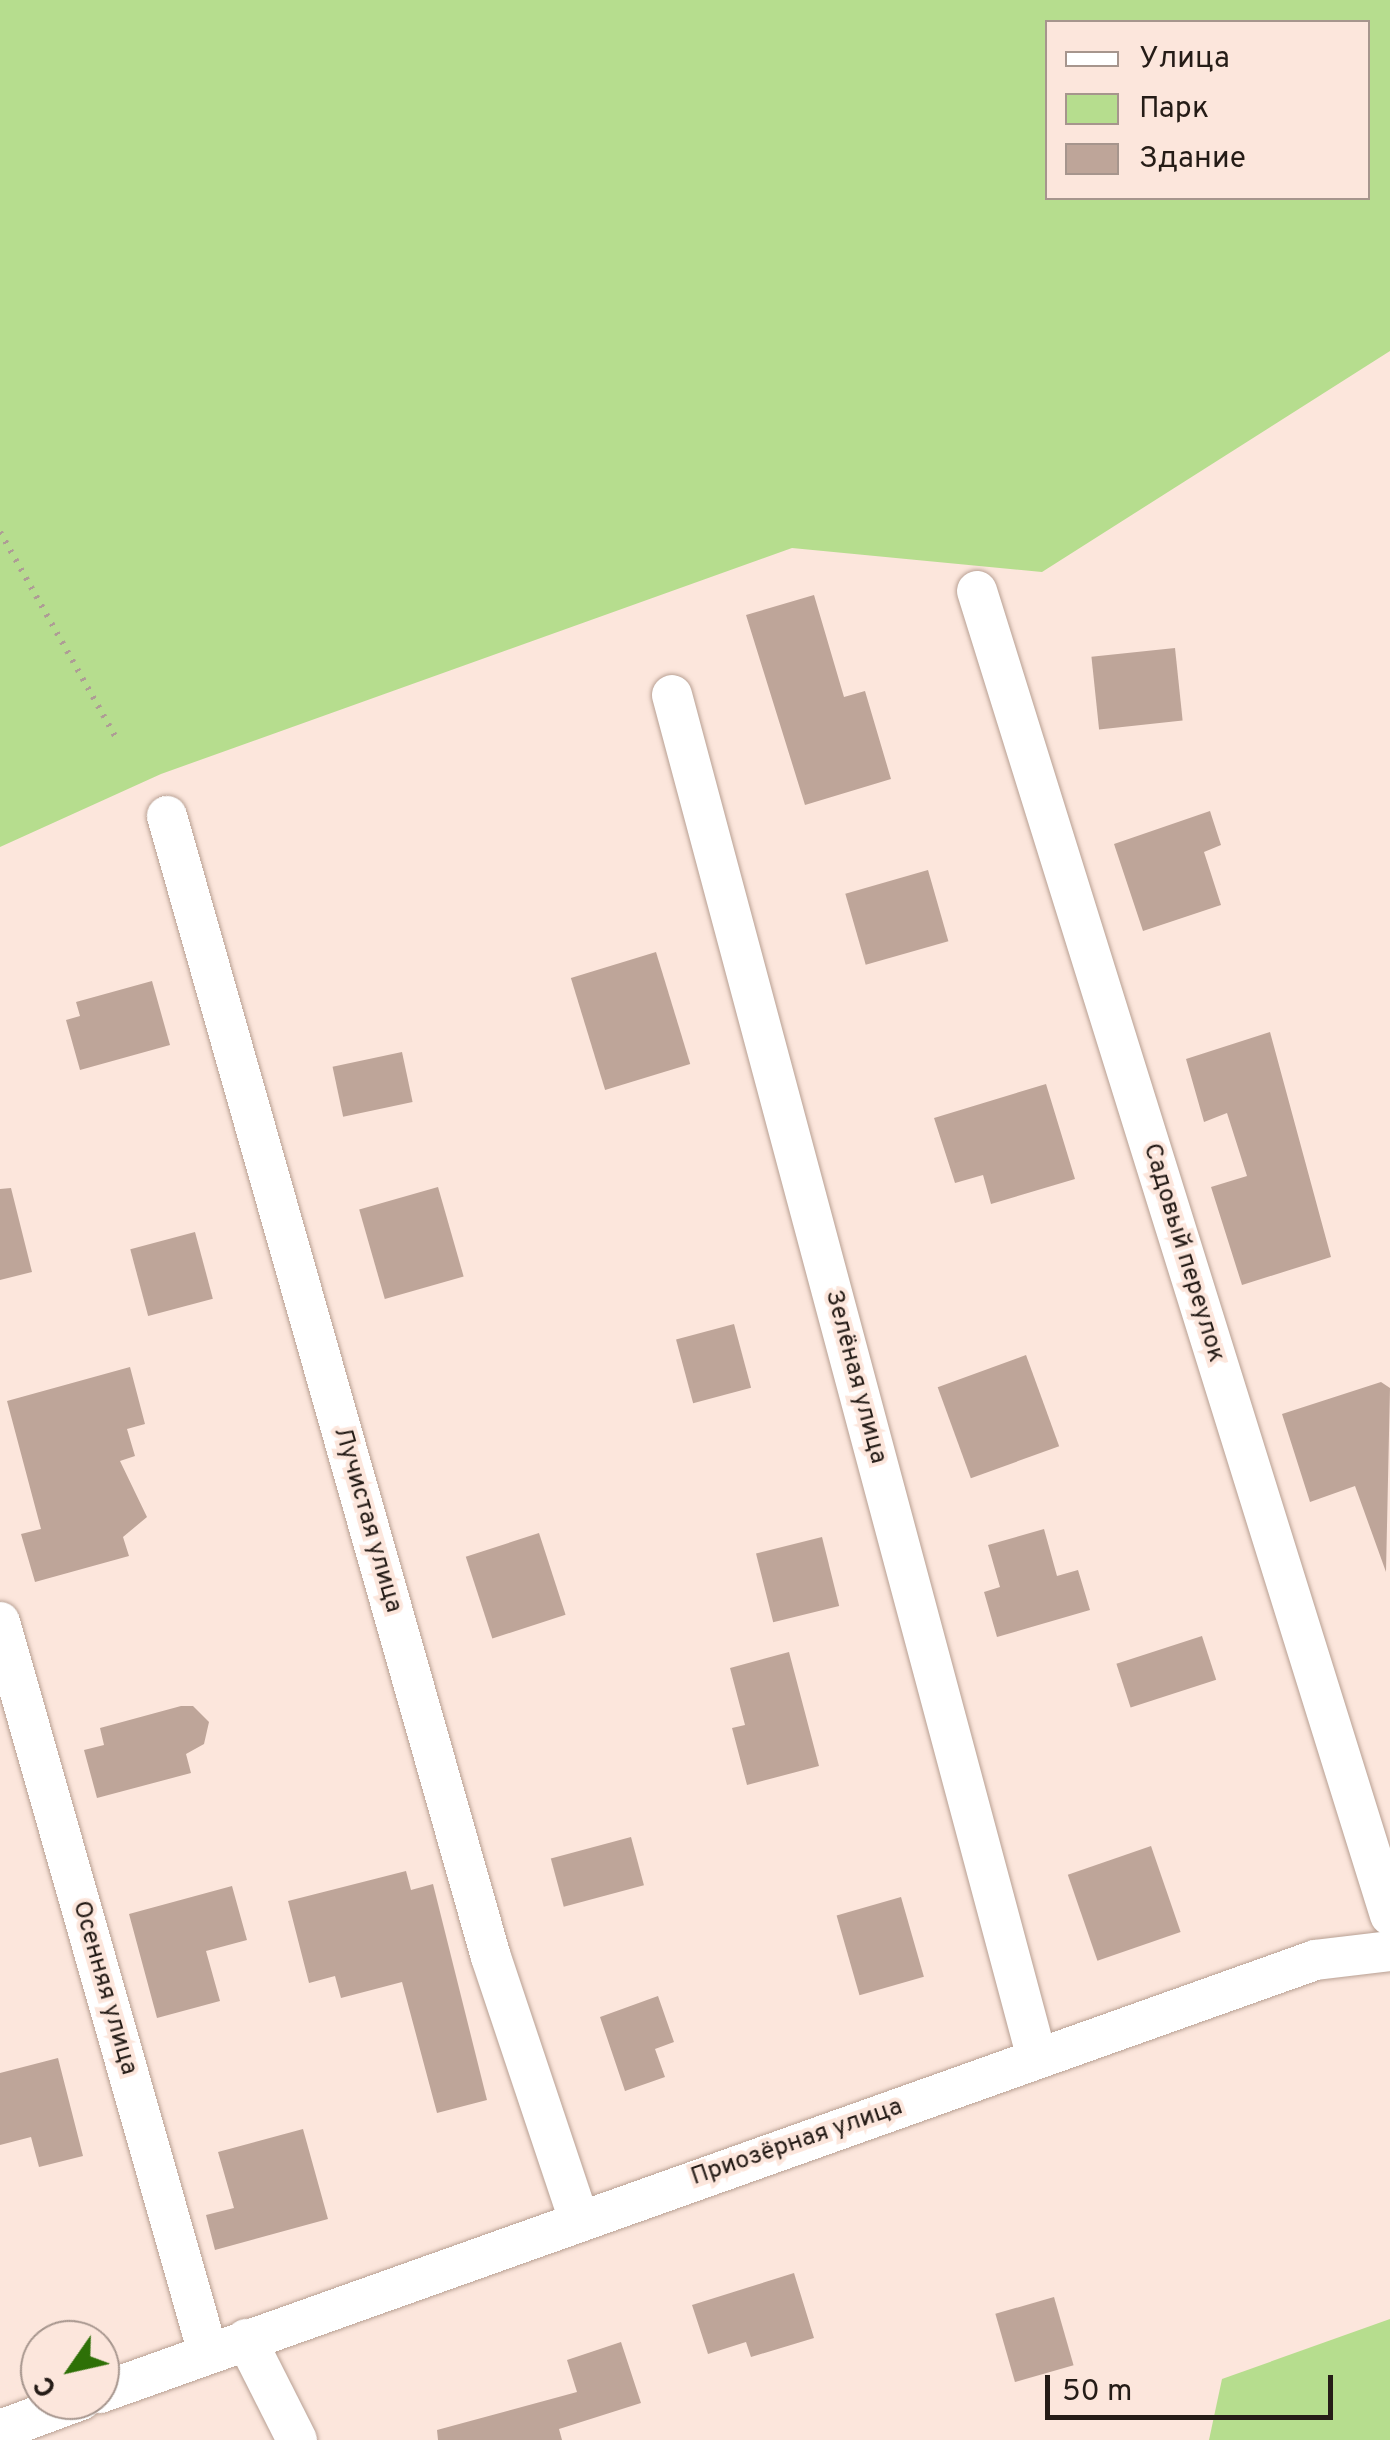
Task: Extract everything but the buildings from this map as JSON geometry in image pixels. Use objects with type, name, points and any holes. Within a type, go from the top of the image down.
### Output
[{"type":"street","name":"Садовый переулок","points":[[977,591],[1390,1914]]},
{"type":"street","name":"Зелёная улица","points":[[672,696],[1037,2058]]},
{"type":"street","name":"Лучистая улица","points":[[167,816],[492,1957],[579,2220]]},
{"type":"street","name":"Осенняя улица","points":[[0,1622],[208,2353]]},
{"type":"street","name":"Приозёрная улица","points":[[120,2386],[1315,1960],[1390,1951]]},
{"type":"street","points":[[246,2339],[297,2440]]},
{"type":"street","points":[[0,2430],[27,2420]]},
{"type":"path","points":[[0,532],[118,742]]},
{"type":"green space","points":[[0,0],[1390,0],[1390,351],[1042,572],[792,548],[161,774],[0,847]]},
{"type":"green space","points":[[1390,2319],[1390,2440],[1209,2440],[1222,2379]]}]
